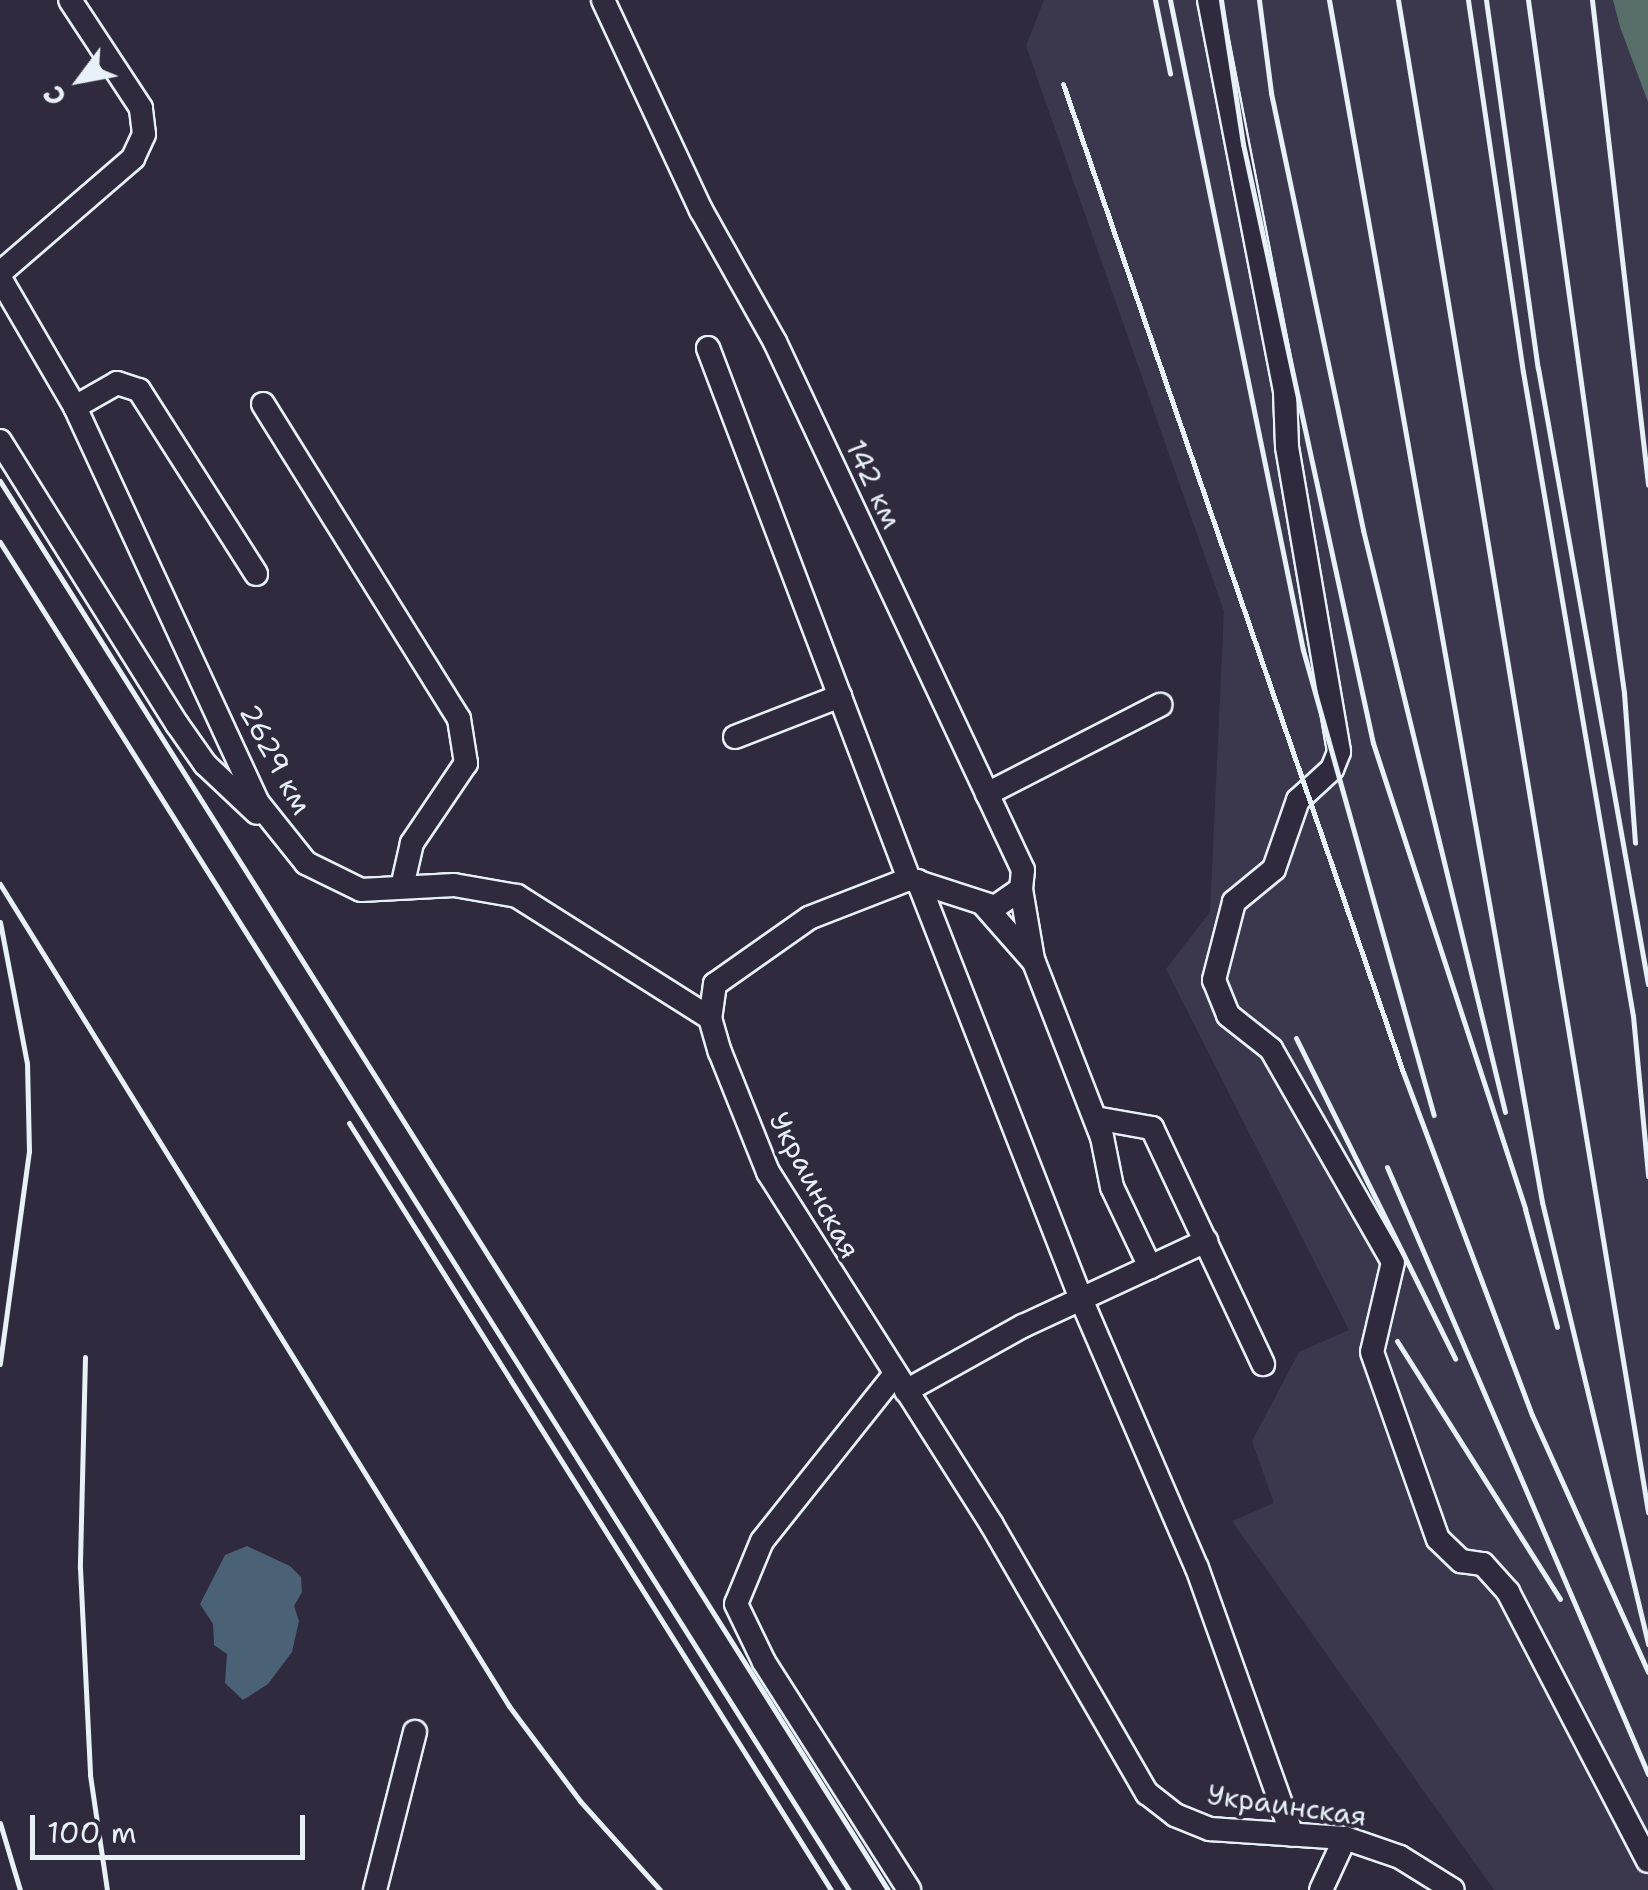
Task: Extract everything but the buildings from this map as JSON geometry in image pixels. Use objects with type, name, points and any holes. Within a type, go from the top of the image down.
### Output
[{"type":"street","points":[[0,276],[133,158],[144,134],[141,108],[70,0]]},
{"type":"street","name":"142 км","points":[[603,0],[702,210],[775,342],[1022,870],[1021,888],[1034,962]]},
{"type":"street","points":[[1209,0],[1286,392],[1287,447],[1339,752],[1332,770],[1298,800],[1274,869],[1234,902],[1214,980],[1228,1015],[1270,1049],[1392,1262],[1372,1352],[1438,1539],[1461,1562],[1483,1564],[1508,1592],[1648,1861]]},
{"type":"street","name":"2629 км","points":[[0,276],[75,406],[230,745],[281,836],[336,883],[361,890],[470,886],[517,896],[710,1018]]},
{"type":"street","points":[[708,348],[840,696],[1080,1300],[1197,1568],[1292,1834]]},
{"type":"street","points":[[75,406],[118,384],[139,390],[256,574]]},
{"type":"street","points":[[263,404],[459,719],[466,762],[412,843],[402,887]]},
{"type":"street","points":[[0,441],[196,750],[281,836]]},
{"type":"street","points":[[735,737],[840,696]]},
{"type":"street","points":[[986,794],[1160,705]]},
{"type":"street","points":[[710,1018],[715,984],[737,963],[809,918],[914,880],[995,907],[1021,888]]},
{"type":"street","points":[[983,904],[1034,962],[1098,1127],[1112,1188],[1150,1267]]},
{"type":"street","name":"Украинская","points":[[710,1018],[768,1172],[901,1383],[1147,1793],[1175,1815],[1210,1829],[1345,1838],[1400,1857],[1452,1890]]},
{"type":"street","points":[[1098,1127],[1152,1128],[1264,1364]]},
{"type":"street","points":[[910,1890],[764,1662],[736,1604],[762,1542],[901,1383],[1206,1240]]},
{"type":"street","points":[[375,1890],[415,1732]]},
{"type":"street","points":[[1321,1890],[1345,1838]]},
{"type":"shaded area","points":[[1044,0],[1648,0],[1648,1890],[1494,1890],[1232,1521],[1274,1503],[1252,1441],[1299,1352],[1349,1330],[1166,969],[1210,912],[1224,611],[1026,46]]},
{"type":"green space","points":[[1613,0],[1648,0],[1648,102],[1620,27]]},
{"type":"water","points":[[247,1546],[290,1566],[301,1577],[302,1592],[294,1606],[299,1621],[292,1652],[268,1684],[243,1700],[225,1683],[227,1654],[214,1645],[213,1624],[200,1604],[225,1555]]},
{"type":"railway","points":[[1155,0],[1170,73]]},
{"type":"railway","points":[[1170,0],[1303,650],[1434,1115]]},
{"type":"railway","points":[[1221,0],[1243,144],[1373,743],[1525,1209],[1557,1327]]},
{"type":"railway","points":[[1259,0],[1271,93],[1363,530],[1505,1112]]},
{"type":"railway","points":[[1329,0],[1542,1202],[1648,1644]]},
{"type":"railway","points":[[1398,0],[1648,1512]]},
{"type":"railway","points":[[1468,0],[1523,372],[1633,1016],[1648,1176]]},
{"type":"railway","points":[[1486,0],[1538,368],[1648,984]]},
{"type":"railway","points":[[1528,0],[1624,693],[1635,843]]},
{"type":"railway","points":[[1592,0],[1648,485]]},
{"type":"railway","points":[[1063,84],[1403,1072],[1532,1415],[1648,1672]]},
{"type":"railway","points":[[0,481],[888,1890]]},
{"type":"railway","points":[[0,542],[849,1890]]},
{"type":"railway","points":[[0,884],[509,1706],[580,1801],[660,1890]]},
{"type":"railway","points":[[0,922],[27,1063],[29,1151],[0,1364]]},
{"type":"railway","points":[[1296,1038],[1455,1359]]},
{"type":"railway","points":[[349,1123],[831,1890]]},
{"type":"railway","points":[[1387,1167],[1648,1774]]},
{"type":"railway","points":[[1397,1341],[1560,1599]]},
{"type":"railway","points":[[85,1357],[80,1568],[90,1775],[107,1890]]},
{"type":"railway","points":[[0,1823],[20,1890]]}]
